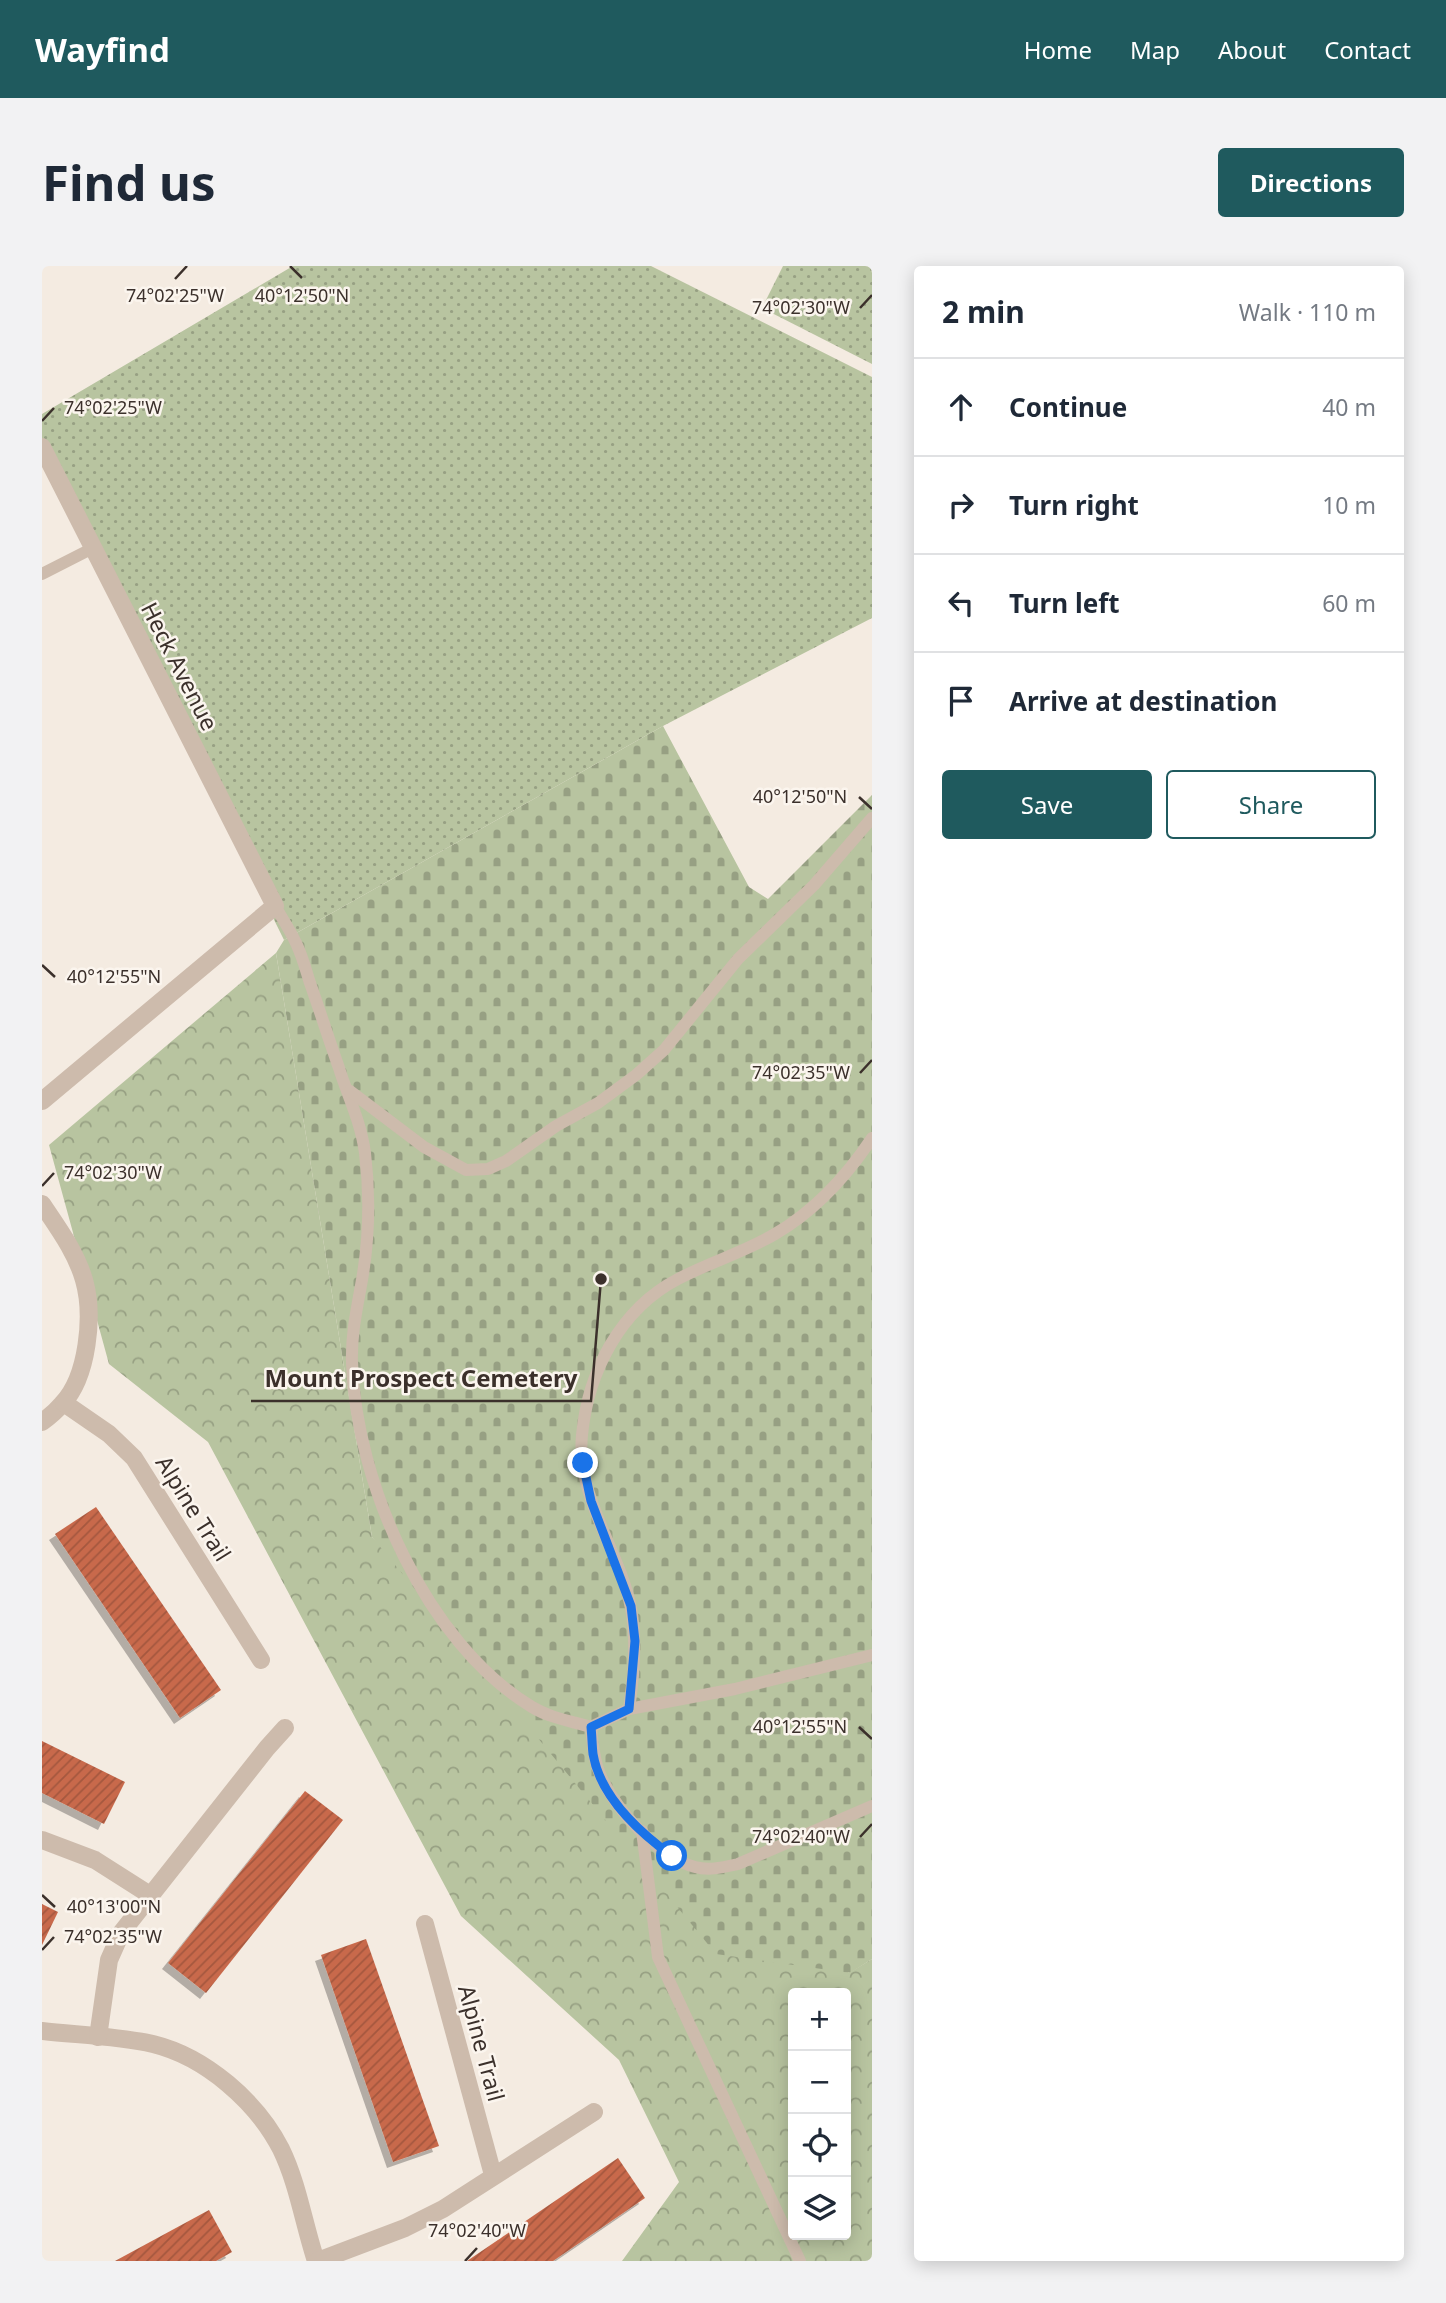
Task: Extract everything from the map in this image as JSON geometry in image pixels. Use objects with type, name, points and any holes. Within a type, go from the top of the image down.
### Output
[{"type":"street","name":"Heck Avenue","points":[[42,447],[275,906]]},
{"type":"street","points":[[42,1101],[275,906]]},
{"type":"street","points":[[42,1204],[68,1242],[84,1280],[88,1304],[88,1344],[81,1371],[64,1403],[42,1422]]},
{"type":"street","name":"Alpine Trail","points":[[64,1403],[109,1434],[134,1458],[261,1660]]},
{"type":"street","points":[[98,2037],[109,1960],[121,1933],[258,1758],[285,1728]]},
{"type":"street","points":[[42,1840],[95,1860],[150,1895]]},
{"type":"street","name":"Alpine Trail","points":[[425,1924],[493,2175]]},
{"type":"street","points":[[42,2031],[154,2045],[191,2060],[239,2093],[262,2117],[282,2151],[317,2261],[405,2228],[443,2208],[594,2112]]},
{"type":"lane","points":[[42,573],[93,548]]},
{"type":"lane","points":[[348,1088],[424,1147],[466,1170],[488,1169],[506,1161],[556,1126],[598,1102],[636,1075],[664,1050],[738,960],[814,885],[872,818]]},
{"type":"lane","points":[[275,906],[297,944],[341,1074],[360,1121],[367,1186],[366,1252],[354,1318],[352,1360],[354,1404],[365,1455],[412,1572],[430,1602],[482,1668],[547,1715],[591,1727],[629,1709],[735,1689],[872,1655]]},
{"type":"lane","points":[[629,1709],[635,1641],[631,1606],[591,1501],[583,1463],[582,1438],[586,1407],[596,1373],[624,1323],[645,1301],[678,1279],[774,1235],[800,1218],[827,1196],[851,1169],[872,1138]]},
{"type":"lane","points":[[591,1727],[593,1755],[600,1776],[619,1807],[655,1844],[695,1867],[719,1869],[738,1864],[872,1806]]},
{"type":"lane","points":[[642,1831],[658,1957],[800,2261]]},
{"type":"green space","points":[[293,266],[651,266],[872,377],[872,618],[663,726],[284,940],[42,450],[42,414]]},
{"type":"green space","points":[[783,266],[872,266],[872,364],[762,308]]},
{"type":"green space","points":[[663,726],[749,887],[768,899],[872,795],[872,1959],[850,1973],[716,1954],[372,1537],[276,953],[284,940]]},
{"type":"green space","points":[[276,953],[372,1537],[849,1973],[872,1959],[872,2261],[622,2261],[679,2182],[619,2060],[461,1916],[208,1442],[109,1364],[49,1145]]},
{"type":"building","points":[[96,1507],[221,1690],[180,1718],[55,1534]]},
{"type":"building","points":[[42,1741],[125,1782],[104,1824],[42,1793]]},
{"type":"building","points":[[305,1791],[343,1820],[206,1993],[168,1963]]},
{"type":"building","points":[[42,1904],[58,1912],[42,1945]]},
{"type":"building","points":[[366,1939],[439,2146],[393,2162],[321,1955]]},
{"type":"building","points":[[618,2158],[645,2198],[553,2261],[467,2261]]},
{"type":"building","points":[[209,2210],[232,2252],[216,2261],[115,2261]]},
{"type":"place","name":"Mount Prospect Cemetery","points":[[601,1279]]},
{"type":"route","points":[[583,1463],[591,1501],[631,1606],[635,1641],[629,1709],[591,1727],[593,1755],[600,1776],[619,1807],[655,1844],[672,1856]]}]
